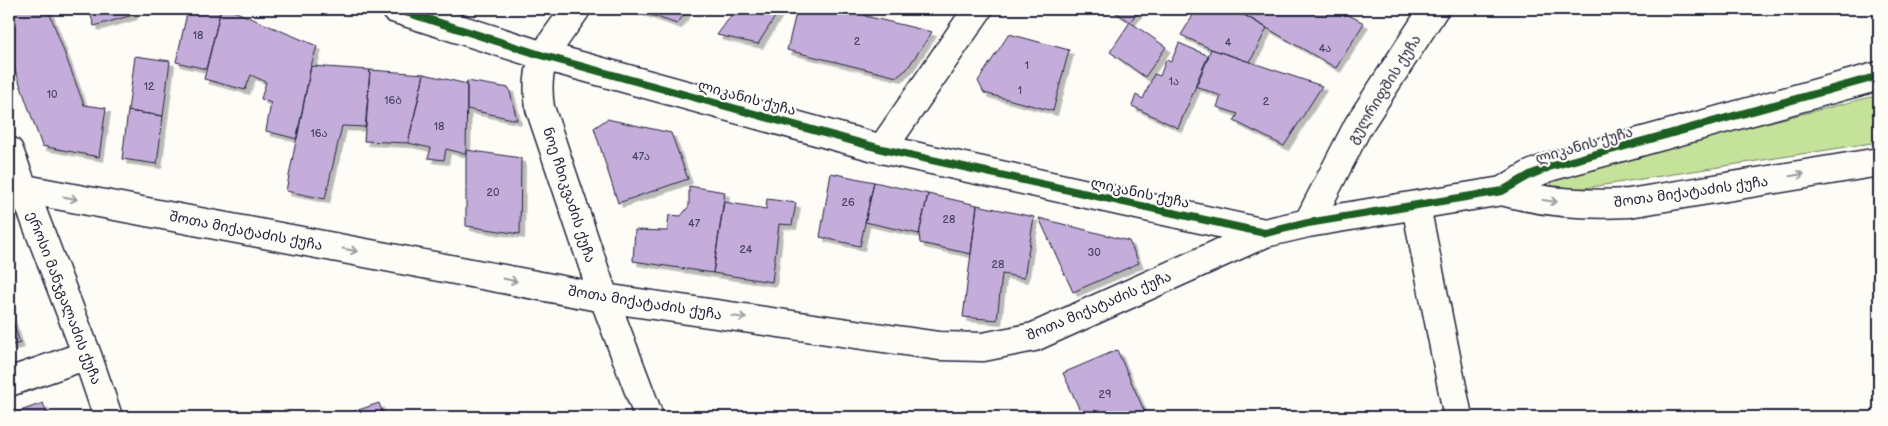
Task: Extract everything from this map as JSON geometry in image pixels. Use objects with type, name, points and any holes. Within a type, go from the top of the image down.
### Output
[{"type":"street","name":"ლიკანის ქუჩა","points":[[396,9],[544,56],[882,149],[1265,233],[1308,223],[1502,191],[1530,175],[1549,167],[1879,76]]},
{"type":"street","points":[[544,56],[576,9]]},
{"type":"street","points":[[882,149],[978,9]]},
{"type":"street","name":"გულრიფშის ქუჩა","points":[[1308,223],[1358,126],[1434,9]]},
{"type":"street","name":"ნოე ჩხიკვაძის ქუჩა","points":[[544,56],[539,71],[540,108],[604,298],[649,417]]},
{"type":"street","name":"ეროსი მანჯგალაძის ქუჩა","points":[[9,151],[15,188],[87,355],[108,417]]},
{"type":"street","name":"შოთა მიქატაძის ქუჩა","points":[[1502,191],[1552,202],[1589,205],[1629,203],[1879,162]]},
{"type":"street","name":"შოთა მიქატაძის ქუჩა","points":[[15,188],[604,298],[939,346],[983,347],[1034,337],[1265,233]]},
{"type":"street","points":[[1416,206],[1458,417]]},
{"type":"street","points":[[9,382],[87,355]]},
{"type":"green space","points":[[1871,97],[1879,98],[1878,142],[1559,192],[1551,188],[1552,177],[1571,171]]},
{"type":"building","points":[[21,9],[48,9],[84,105],[106,108],[99,157],[42,146],[9,53],[9,13]]},
{"type":"building","points":[[89,9],[132,9],[133,15],[94,26]]},
{"type":"building","points":[[188,9],[221,9],[206,69],[176,62]]},
{"type":"building","points":[[221,9],[229,9],[317,46],[311,66],[297,139],[266,131],[271,103],[261,99],[266,82],[251,75],[245,90],[204,79]]},
{"type":"building","points":[[634,9],[688,9],[677,24]]},
{"type":"building","points":[[736,9],[749,14],[753,9],[780,9],[758,44],[717,35]]},
{"type":"building","points":[[797,9],[867,9],[865,16],[932,32],[907,69],[897,77],[787,50]]},
{"type":"building","points":[[1111,9],[1140,9],[1130,22]]},
{"type":"building","points":[[1197,9],[1234,9],[1267,28],[1250,62],[1211,49],[1181,35]]},
{"type":"building","points":[[1247,9],[1337,9],[1364,23],[1336,68],[1244,15]]},
{"type":"building","points":[[1130,22],[1166,47],[1145,77],[1110,52]]},
{"type":"building","points":[[1009,34],[1069,50],[1053,111],[984,93],[978,81]]},
{"type":"building","points":[[1179,43],[1209,56],[1178,128],[1132,106],[1136,95],[1143,99],[1154,74],[1160,76],[1166,60],[1171,62]]},
{"type":"building","points":[[1211,49],[1322,86],[1284,146],[1234,121],[1238,114],[1217,107],[1221,96],[1195,86]]},
{"type":"building","points":[[135,56],[170,61],[163,116],[128,111]]},
{"type":"building","points":[[311,66],[370,70],[366,127],[342,126],[325,199],[286,191]]},
{"type":"building","points":[[370,70],[424,74],[408,143],[364,141]]},
{"type":"building","points":[[424,74],[467,84],[466,154],[446,149],[444,160],[428,158],[431,148],[408,143]]},
{"type":"building","points":[[467,81],[509,88],[517,120],[467,109]]},
{"type":"building","points":[[128,111],[163,116],[157,164],[122,159]]},
{"type":"building","points":[[607,119],[671,133],[688,179],[618,203],[594,128]]},
{"type":"building","points":[[466,150],[521,158],[520,234],[466,226]]},
{"type":"building","points":[[831,173],[874,182],[860,246],[820,237]]},
{"type":"building","points":[[874,182],[928,194],[919,234],[865,222]]},
{"type":"building","points":[[689,186],[725,192],[713,273],[633,261],[635,230],[667,231],[669,215],[681,216],[689,206]]},
{"type":"building","points":[[928,194],[977,205],[971,254],[920,243],[919,234]]},
{"type":"building","points":[[767,199],[796,203],[792,225],[779,224],[772,282],[713,273],[724,202],[766,209]]},
{"type":"building","points":[[977,205],[1034,217],[1024,278],[1002,274],[997,320],[963,317]]},
{"type":"building","points":[[1039,218],[1129,241],[1139,263],[1073,292]]},
{"type":"building","points":[[9,311],[20,343],[9,346]]},
{"type":"building","points":[[1117,350],[1147,417],[1083,417],[1063,373]]},
{"type":"building","points":[[43,403],[48,417],[9,417],[9,415]]},
{"type":"building","points":[[379,403],[384,417],[338,417]]},
{"type":"cycle path","points":[[396,9],[544,56],[882,149],[1265,233],[1308,223],[1502,191],[1530,175],[1549,167],[1879,76]]}]
